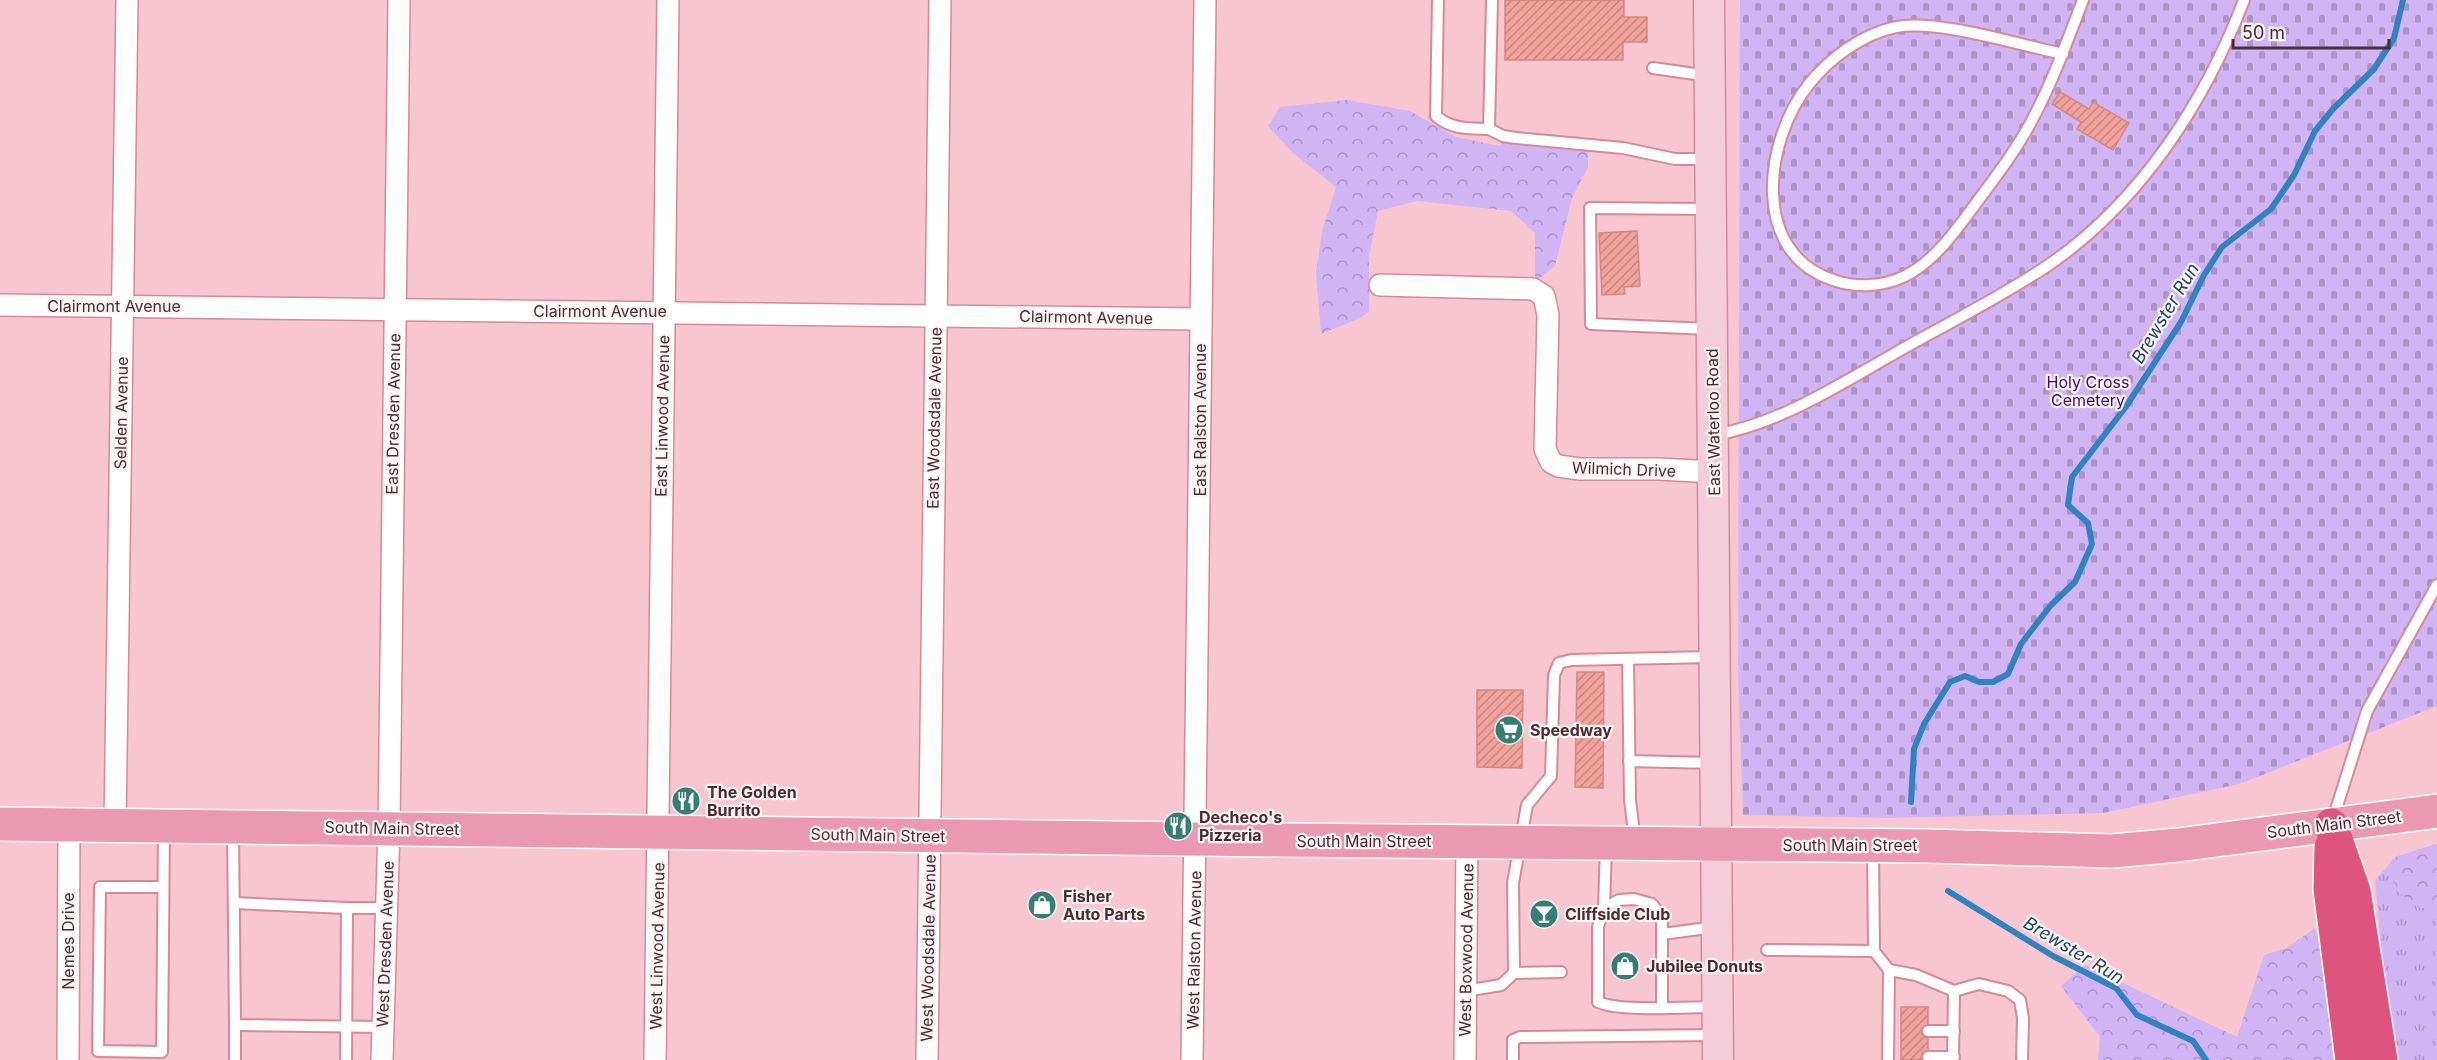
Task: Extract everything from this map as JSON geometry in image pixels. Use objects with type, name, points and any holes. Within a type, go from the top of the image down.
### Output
[{"type":"highway","points":[[2331,825],[2330,890],[2352,1060]]},
{"type":"highway","points":[[2331,825],[2354,891],[2381,1060]]},
{"type":"main road","name":"East Waterloo Road","points":[[1709,0],[1718,1034]]},
{"type":"main road","name":"South Main Street","points":[[0,824],[1873,845],[2112,851],[2178,845],[2437,811]]},
{"type":"street","name":"Selden Avenue","points":[[115,825],[127,0]]},
{"type":"street","name":"East Dresden Avenue","points":[[389,828],[399,0]]},
{"type":"street","name":"East Linwood Avenue","points":[[658,831],[668,0]]},
{"type":"street","name":"East Woodsdale Avenue","points":[[930,835],[940,0]]},
{"type":"street","name":"East Ralston Avenue","points":[[1195,839],[1205,0]]},
{"type":"street","name":"Wilmich Drive","points":[[1380,285],[1533,289],[1544,296],[1548,315],[1545,449],[1551,462],[1558,466],[1580,469],[1714,472]]},
{"type":"street","name":"Clairmont Avenue","points":[[0,305],[935,314],[1200,319]]},
{"type":"street","name":"Nemes Drive","points":[[68,1058],[69,825]]},
{"type":"street","name":"West Dresden Avenue","points":[[382,1060],[389,828]]},
{"type":"street","name":"West Linwood Avenue","points":[[656,1060],[658,831]]},
{"type":"street","name":"West Woodsdale Avenue","points":[[927,1060],[930,835]]},
{"type":"street","name":"West Ralston Avenue","points":[[1192,1060],[1195,839]]},
{"type":"street","name":"West Boxwood Avenue","points":[[1465,1060],[1467,841]]},
{"type":"lane","points":[[1438,0],[1436,116],[1444,123],[1457,128],[1489,129],[1503,136],[1516,138],[1623,148],[1675,159],[1710,159]]},
{"type":"lane","points":[[1489,129],[1492,0]]},
{"type":"lane","points":[[2063,54],[1922,25],[1894,27],[1850,47],[1821,69],[1798,98],[1782,132],[1775,162],[1774,206],[1777,222],[1791,248],[1805,264],[1819,274],[1847,285],[1876,285],[1890,282],[1919,267],[1941,247],[1963,221],[2014,150],[2031,122],[2063,54],[2083,0]]},
{"type":"lane","points":[[1712,435],[1744,429],[1789,412],[2019,283],[2068,251],[2115,208],[2173,138],[2199,95],[2236,22],[2244,0]]},
{"type":"lane","points":[[1653,68],[1709,76]]},
{"type":"lane","points":[[1710,209],[1590,208],[1591,324],[1711,329]]},
{"type":"lane","points":[[2331,825],[2367,711],[2437,585]]},
{"type":"lane","points":[[1515,973],[1514,884],[1527,806],[1551,776],[1554,675],[1559,663],[1571,660],[1715,657]]},
{"type":"lane","points":[[1628,659],[1630,800],[1598,927],[1598,1002],[1608,1007],[1662,1007],[1718,1034]]},
{"type":"lane","points":[[1629,760],[1716,764]]},
{"type":"lane","points":[[164,826],[164,887],[162,1052],[98,1051],[100,887],[164,887]]},
{"type":"lane","points":[[232,826],[235,1060]]},
{"type":"lane","points":[[1873,845],[1874,951],[1889,970],[1888,1059],[1902,1057]]},
{"type":"lane","points":[[1604,908],[1619,900],[1634,899],[1652,904],[1662,917],[1662,1007]]},
{"type":"lane","points":[[234,903],[386,908]]},
{"type":"lane","points":[[346,1060],[347,908]]},
{"type":"lane","points":[[1662,934],[1718,926]]},
{"type":"lane","points":[[1767,950],[1874,951]]},
{"type":"lane","points":[[1889,970],[1916,975],[1954,991],[1979,984],[2008,991],[2020,999],[2022,1060]]},
{"type":"lane","points":[[1465,991],[1501,985],[1515,973],[1561,972]]},
{"type":"lane","points":[[1928,1057],[1953,1059],[1954,991]]},
{"type":"lane","points":[[235,1025],[382,1027]]},
{"type":"lane","points":[[1889,1031],[1902,1031]]},
{"type":"lane","points":[[1928,1031],[1953,1031]]},
{"type":"lane","points":[[1513,1060],[1513,1040],[1520,1037],[1718,1034]]},
{"type":"green space","name":"Holy Cross Cemetery","points":[[1740,0],[2437,0],[2437,706],[2239,784],[2103,813],[1889,818],[1743,815],[1738,672]]},
{"type":"green space","points":[[1347,100],[1410,111],[1456,137],[1500,146],[1503,136],[1588,149],[1588,167],[1572,198],[1555,266],[1535,282],[1535,233],[1511,211],[1417,201],[1378,211],[1369,256],[1369,312],[1321,334],[1316,272],[1322,232],[1336,187],[1293,153],[1268,126],[1280,107]]},
{"type":"green space","points":[[2437,844],[2437,1060],[2397,1060],[2387,1010],[2375,881],[2395,857]]},
{"type":"green space","points":[[2437,844],[2437,901],[2422,909],[2395,890],[2391,868],[2395,857]]},
{"type":"green space","points":[[2315,928],[2326,954],[2350,1060],[2098,1060],[2100,1037],[2061,986],[2085,965],[2237,1037],[2264,955],[2287,948]]},
{"type":"building","points":[[1505,0],[1624,0],[1624,17],[1647,17],[1647,42],[1623,42],[1623,60],[1505,60]]},
{"type":"building","points":[[2060,92],[2089,109],[2093,102],[2129,123],[2113,150],[2077,129],[2081,122],[2052,104]]},
{"type":"building","points":[[1637,231],[1640,286],[1624,287],[1625,294],[1602,295],[1599,233]]},
{"type":"building","points":[[1577,672],[1604,672],[1603,788],[1575,787]]},
{"type":"building","points":[[1477,690],[1523,690],[1522,768],[1477,767]]},
{"type":"building","points":[[1901,1007],[1928,1007],[1928,1024],[1921,1030],[1922,1035],[1928,1038],[1928,1050],[1922,1053],[1921,1060],[1901,1060]]},
{"type":"waterway","name":"Brewster Run","points":[[1911,802],[1914,749],[1924,724],[1950,682],[1965,676],[1979,682],[1993,682],[2008,674],[2021,644],[2051,605],[2075,582],[2092,544],[2088,523],[2068,505],[2072,477],[2125,408],[2181,322],[2204,275],[2222,247],[2271,209],[2294,175],[2315,131],[2333,109],[2374,69],[2394,38],[2403,0]]},
{"type":"waterway","name":"Brewster Run","points":[[1948,891],[2053,956],[2116,988],[2137,1015],[2193,1041],[2206,1060]]},
{"type":"place","name":"Speedway","points":[[1509,730]]},
{"type":"place","name":"The Golden Burrito","points":[[686,801]]},
{"type":"place","name":"Decheco's Pizzeria","points":[[1178,826]]},
{"type":"place","name":"Fisher Auto Parts","points":[[1042,905]]},
{"type":"place","name":"Cliffside Club","points":[[1544,914]]},
{"type":"place","name":"Jubilee Donuts","points":[[1625,966]]}]
